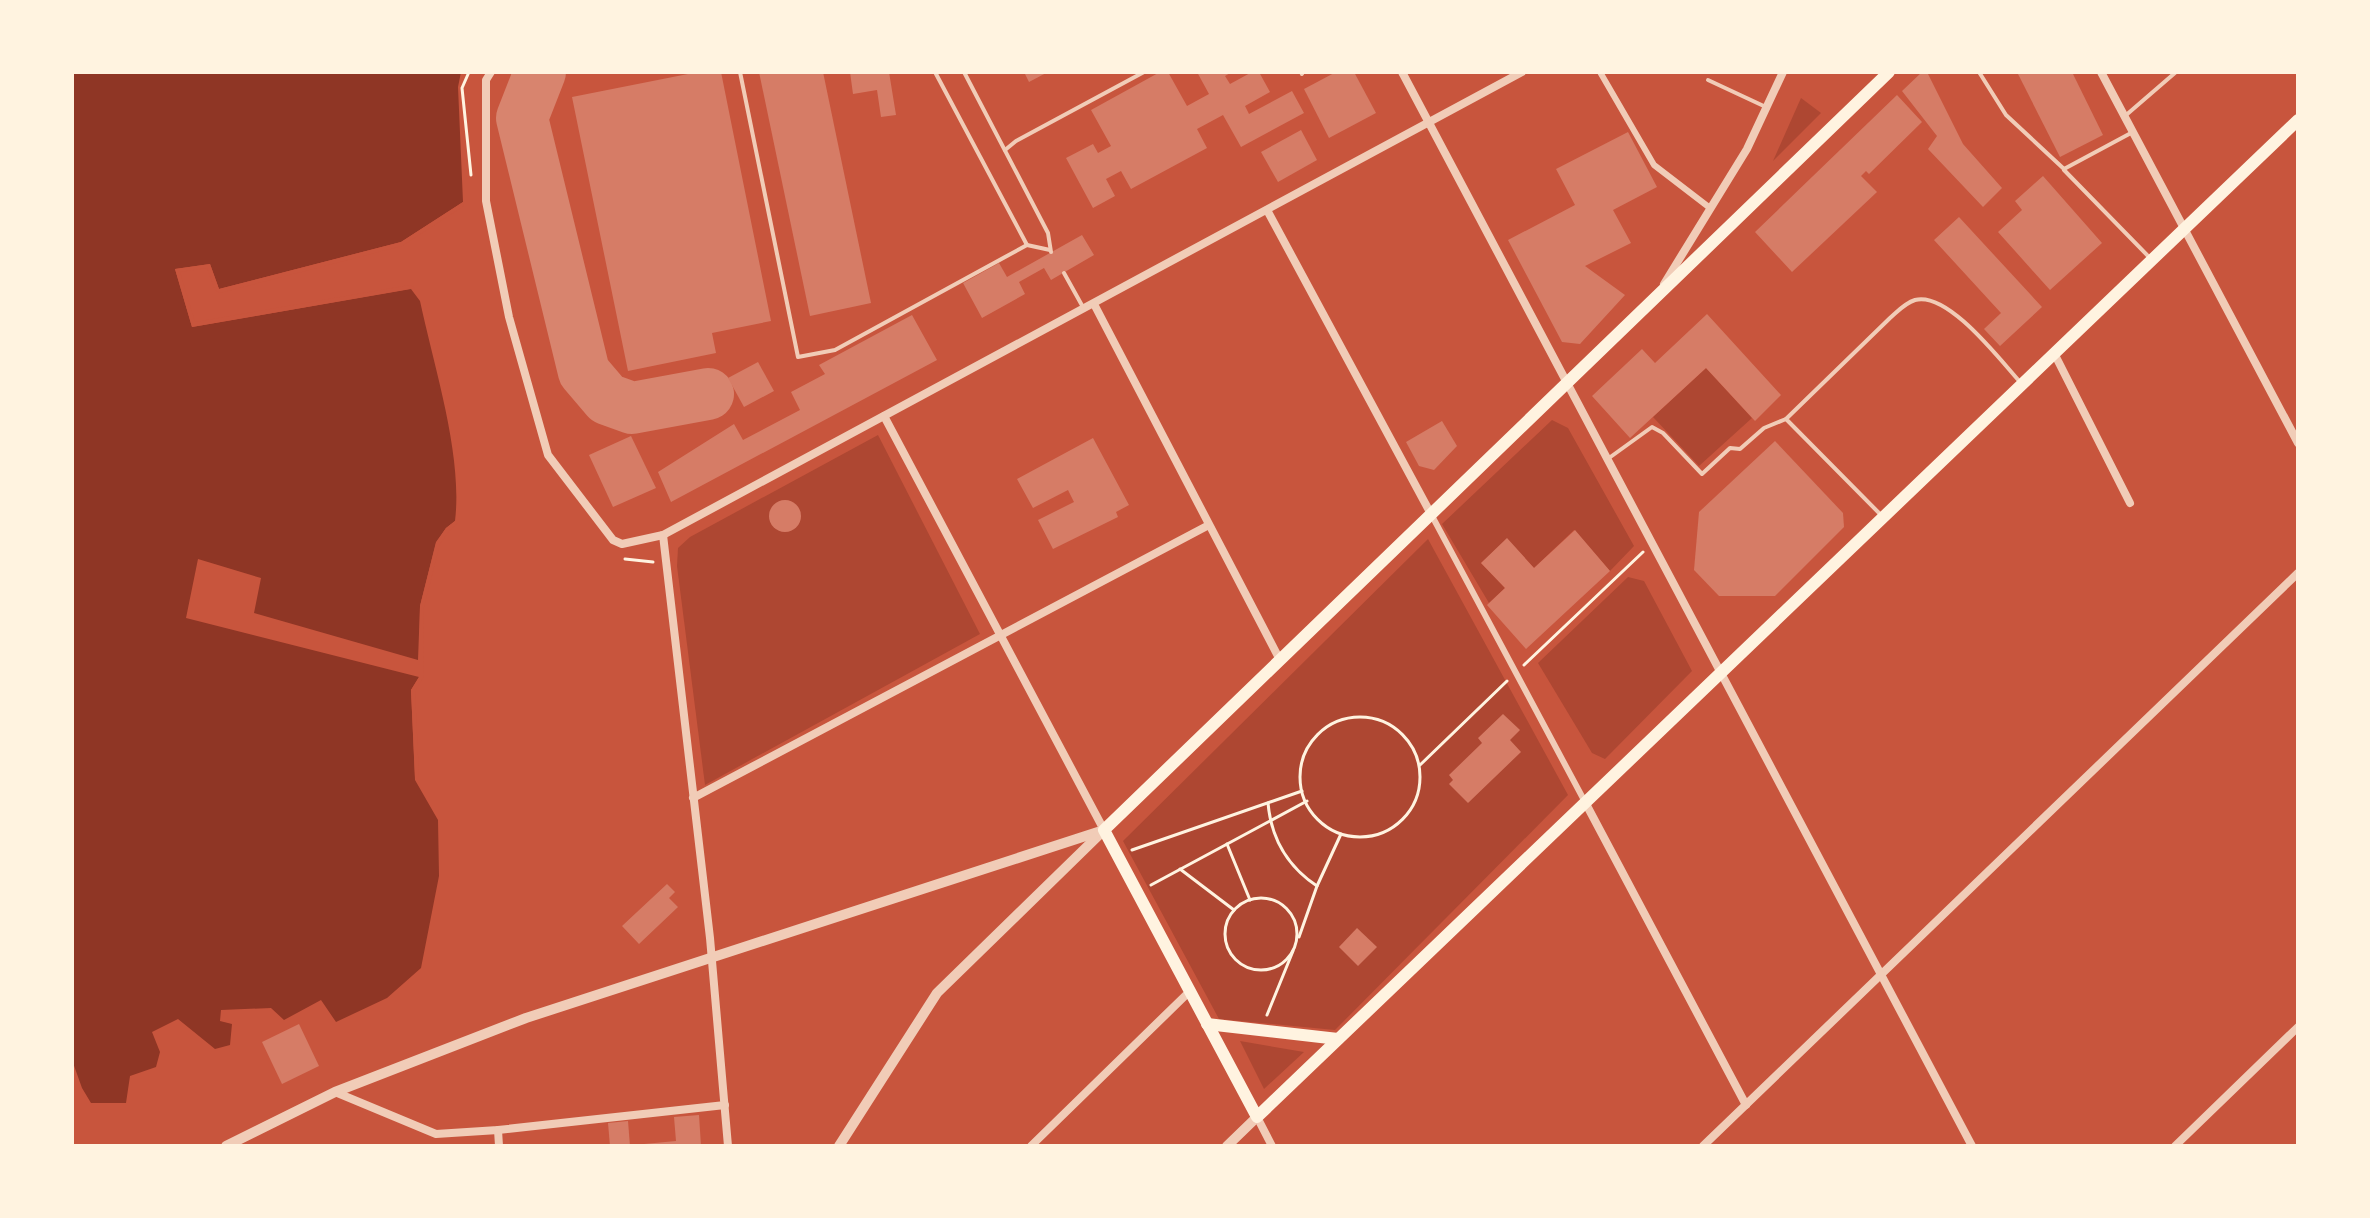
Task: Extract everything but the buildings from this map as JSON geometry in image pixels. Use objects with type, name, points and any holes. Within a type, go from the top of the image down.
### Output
[{"type":"main road","points":[[1889,72],[1104,830],[1257,1117],[2298,120]]},
{"type":"main road","points":[[1207,1024],[1338,1039]]},
{"type":"street","points":[[491,72],[486,80],[486,201],[509,317],[548,455],[613,540],[622,544],[663,535],[1522,72]]},
{"type":"street","points":[[1402,72],[1972,1146]]},
{"type":"street","points":[[1600,72],[1654,165],[1710,208]]},
{"type":"street","points":[[1656,297],[1747,149],[1783,72]]},
{"type":"street","points":[[2101,72],[2298,443]]},
{"type":"street","points":[[1267,210],[1517,671],[1746,1105]]},
{"type":"street","points":[[1094,304],[1207,526],[1280,660]]},
{"type":"street","points":[[2054,353],[2130,503]]},
{"type":"street","points":[[884,416],[1104,830]]},
{"type":"street","points":[[693,798],[1207,526]]},
{"type":"street","points":[[663,535],[710,938],[728,1146]]},
{"type":"street","points":[[1703,1146],[2298,573]]},
{"type":"street","points":[[226,1146],[335,1092],[526,1018],[1104,830]]},
{"type":"street","points":[[839,1146],[937,993],[1104,830]]},
{"type":"street","points":[[1031,1146],[1190,991]]},
{"type":"street","points":[[2175,1146],[2298,1027]]},
{"type":"street","points":[[335,1092],[436,1134],[725,1105]]},
{"type":"street","points":[[1227,1146],[1257,1117],[1272,1146]]},
{"type":"street","points":[[498,1130],[499,1146]]},
{"type":"lane","points":[[740,72],[798,357],[835,350],[1027,245],[1051,251],[1048,233],[964,72]]},
{"type":"lane","points":[[935,72],[1027,245]]},
{"type":"lane","points":[[1005,150],[1016,141],[1144,72]]},
{"type":"lane","points":[[1979,72],[2006,115],[2152,259]]},
{"type":"lane","points":[[2125,116],[2176,72]]},
{"type":"lane","points":[[1708,80],[1768,108]]},
{"type":"lane","points":[[2064,169],[2133,132]]},
{"type":"lane","points":[[1064,273],[1084,309]]},
{"type":"lane","points":[[1607,460],[1652,427],[1663,433],[1702,474],[1730,448],[1740,449],[1764,428],[1786,419],[1905,304],[1918,299],[1930,299],[1962,320],[2022,384]]},
{"type":"lane","points":[[1786,419],[1883,517]]},
{"type":"path","points":[[1419,767],[1651,543]]},
{"type":"path","points":[[1349,717],[1372,717],[1391,725],[1416,753],[1421,776],[1417,797],[1401,821],[1383,833],[1363,837],[1341,834],[1322,824],[1310,810],[1302,791],[1300,770],[1304,754],[1315,736],[1329,725],[1349,717]]},
{"type":"path","points":[[1118,855],[1302,791]]},
{"type":"path","points":[[1137,892],[1307,801]]},
{"type":"path","points":[[1268,802],[1270,821],[1284,853],[1317,886]]},
{"type":"path","points":[[1260,1029],[1341,834]]},
{"type":"path","points":[[1227,844],[1250,900]]},
{"type":"path","points":[[1180,869],[1234,910]]},
{"type":"path","points":[[1268,899],[1283,905],[1293,917],[1297,929],[1297,942],[1283,964],[1268,970],[1252,970],[1236,961],[1226,946],[1226,925],[1234,910],[1250,900],[1268,899]]},
{"type":"shaded area","points":[[72,72],[461,72],[458,87],[463,202],[401,242],[219,289],[210,264],[175,269],[192,327],[411,289],[420,301],[446,411],[456,495],[455,521],[436,543],[420,606],[419,677],[411,690],[415,780],[438,820],[439,876],[421,968],[387,998],[336,1022],[321,1000],[284,1020],[271,1008],[221,1010],[220,1021],[232,1024],[230,1045],[215,1049],[178,1019],[152,1032],[160,1052],[156,1067],[130,1076],[126,1103],[91,1103],[72,1060]]},
{"type":"shaded area","points":[[1801,98],[1821,113],[1773,161]]},
{"type":"shaded area","points":[[1706,368],[1752,418],[1699,466],[1653,417]]},
{"type":"shaded area","points":[[1552,420],[1568,428],[1634,546],[1610,571],[1574,530],[1534,568],[1507,539],[1481,563],[1505,588],[1489,603],[1442,524]]},
{"type":"shaded area","points":[[878,435],[980,634],[705,785],[677,566],[678,548],[690,537]]},
{"type":"shaded area","points":[[1428,539],[1568,795],[1335,1030],[1219,1019],[1123,841]]},
{"type":"shaded area","points":[[1628,577],[1644,581],[1692,671],[1605,759],[1592,753],[1538,663]]},
{"type":"shaded area","points":[[1240,1041],[1304,1052],[1264,1089]]},
{"type":"pier","points":[[463,202],[464,206],[402,246],[220,293],[215,290],[207,268],[180,272],[195,322],[410,285],[415,288],[192,327],[175,269],[210,264],[219,289],[401,242]]},
{"type":"pier","points":[[455,521],[458,523],[440,544],[424,607],[423,678],[415,691],[419,777],[415,777],[411,690],[419,677],[186,618],[198,559],[261,578],[254,613],[418,660],[420,606],[436,542]]},
{"type":"taxiway","points":[[540,72],[522,118],[584,372],[607,399],[632,408],[708,394]]}]
